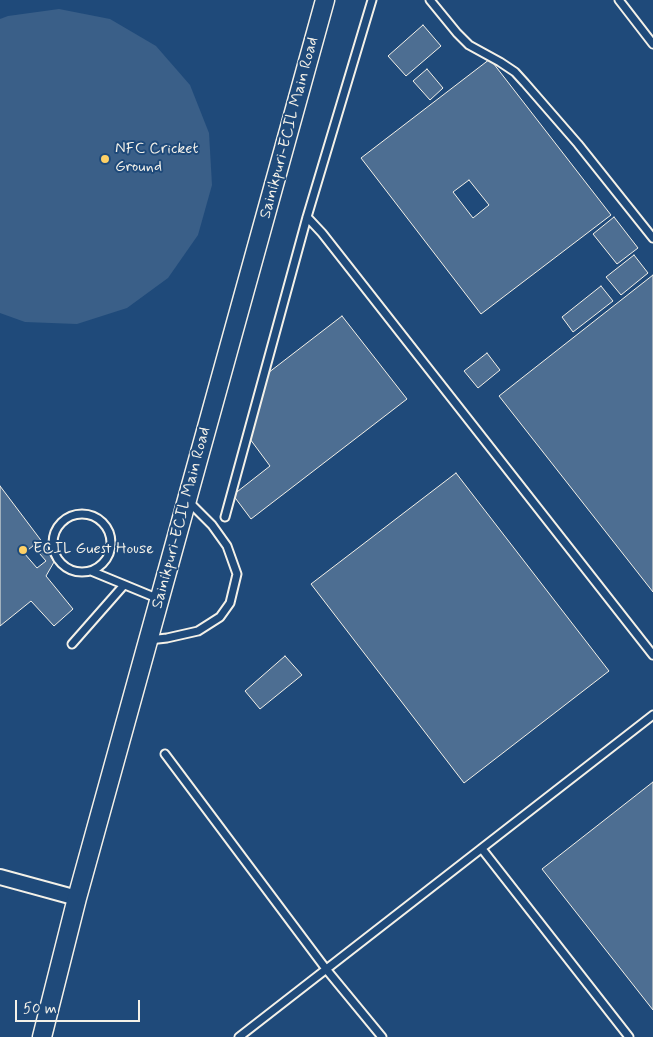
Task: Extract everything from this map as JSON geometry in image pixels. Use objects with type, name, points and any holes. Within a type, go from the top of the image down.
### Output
[{"type":"street","name":"Sainikpuri-ECIL Main Road","points":[[42,1037],[77,898],[325,0]]},
{"type":"street","points":[[0,877],[77,898]]},
{"type":"lane","points":[[225,517],[307,217],[372,0]]},
{"type":"lane","points":[[430,0],[457,33],[470,45],[515,72],[525,82],[578,144],[653,238]]},
{"type":"lane","points":[[619,0],[653,44]]},
{"type":"lane","points":[[307,217],[322,233],[653,655]]},
{"type":"lane","points":[[148,640],[198,631],[220,618],[230,603],[238,574],[227,546],[212,526],[187,500]]},
{"type":"lane","points":[[91,571],[106,560],[111,542],[109,533],[97,519],[79,515],[70,517],[56,530],[54,539],[54,549],[57,558],[64,566],[82,572],[91,571],[159,599]]},
{"type":"lane","points":[[72,644],[124,585]]},
{"type":"lane","points":[[239,1037],[653,715]]},
{"type":"lane","points":[[165,754],[326,969],[382,1037]]},
{"type":"lane","points":[[482,849],[629,1037]]},
{"type":"shaded area","name":"NFC Cricket Ground","points":[[59,9],[110,19],[156,46],[190,85],[209,133],[212,185],[198,235],[168,278],[127,308],[77,324],[25,322],[0,313],[0,19],[8,16]]},
{"type":"building","points":[[423,25],[441,46],[406,76],[388,56]]},
{"type":"building","points":[[490,59],[611,215],[481,314],[361,158]],"holes":[[[469,180],[489,205],[473,218],[453,192]]]},
{"type":"building","points":[[427,69],[443,88],[430,100],[413,81]]},
{"type":"building","points":[[614,217],[638,248],[617,264],[593,234]]},
{"type":"building","points":[[634,255],[648,273],[621,295],[606,277]]},
{"type":"building","points":[[653,275],[653,592],[499,396]]},
{"type":"building","points":[[601,286],[613,301],[573,332],[562,317]]},
{"type":"building","points":[[342,316],[407,399],[251,519],[233,495],[270,466],[250,439],[268,373]]},
{"type":"building","points":[[487,353],[500,370],[478,388],[464,371]]},
{"type":"building","points":[[456,473],[609,671],[464,783],[311,584]]},
{"type":"building","name":"ECIL Guest House","points":[[0,486],[40,539],[54,562],[46,576],[73,609],[54,626],[31,601],[0,626]]},
{"type":"building","points":[[33,546],[46,561],[37,568],[24,553]]},
{"type":"building","points":[[285,656],[302,675],[260,709],[245,691]]},
{"type":"building","points":[[653,782],[653,1010],[542,869]]},
{"type":"place","name":"NFC Cricket Ground","points":[[105,159]]},
{"type":"place","name":"ECIL Guest House","points":[[23,550]]}]
